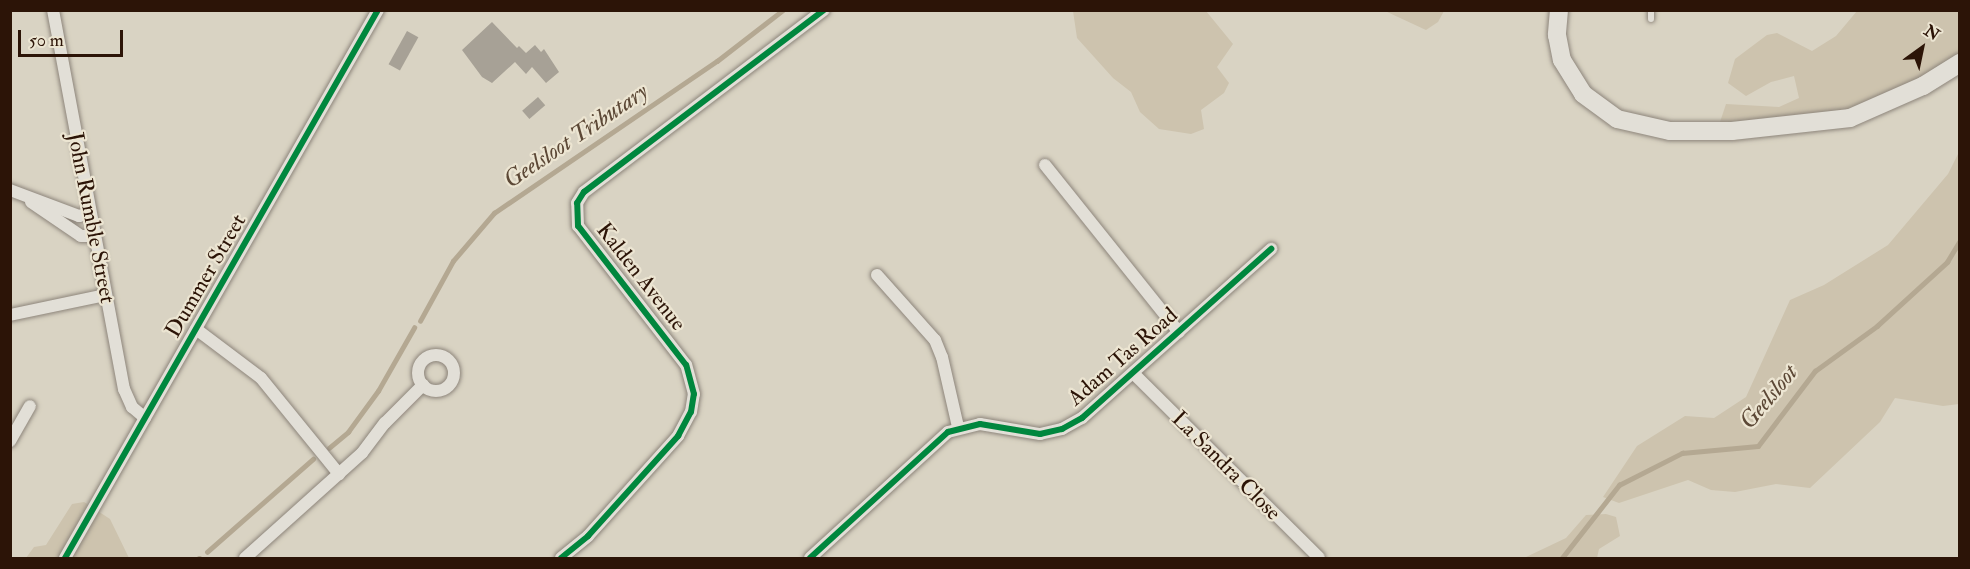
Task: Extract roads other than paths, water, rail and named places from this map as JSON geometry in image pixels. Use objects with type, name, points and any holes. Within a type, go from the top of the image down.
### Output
[{"type":"street","name":"John Rumble Street","points":[[52,10],[124,389],[132,407],[145,418]]},
{"type":"street","name":"Dummer Street","points":[[65,558],[378,10]]},
{"type":"street","name":"Kalden Avenue","points":[[561,558],[588,536],[678,436],[691,412],[694,394],[690,374],[680,357],[579,225],[578,203],[584,192],[824,10]]},
{"type":"street","points":[[1559,10],[1557,35],[1562,60],[1582,94],[1617,119],[1670,131],[1732,131],[1850,118],[1923,86],[1959,63]]},
{"type":"street","points":[[1045,165],[1179,332]]},
{"type":"street","points":[[10,190],[28,200],[48,217],[81,236],[95,236]]},
{"type":"street","points":[[28,200],[79,216],[90,213]]},
{"type":"street","name":"Adam Tas Road","points":[[958,427],[980,424],[1028,434],[1062,429],[1082,418],[1271,249]]},
{"type":"street","points":[[810,558],[948,432],[958,427],[942,357],[935,340],[877,276]]},
{"type":"street","points":[[10,315],[106,295]]},
{"type":"street","points":[[196,329],[261,378],[339,474]]},
{"type":"street","name":"La Sandra Close","points":[[1133,373],[1319,558]]},
{"type":"street","points":[[245,558],[339,474],[423,386]]},
{"type":"street","points":[[10,441],[30,406]]},
{"type":"lane","points":[[1651,10],[1652,19]]},
{"type":"waterway","name":"Geelsloot Tributary","points":[[420,321],[453,261],[494,213],[717,61],[783,10]]},
{"type":"waterway","name":"Geelsloot","points":[[1562,558],[1619,485],[1682,453],[1758,446],[1815,371],[1877,326],[1947,262],[1960,240]]},
{"type":"waterway","name":"Geelsloot Tributary","points":[[329,448],[348,432],[378,391],[414,328]]},
{"type":"waterway","name":"Geelsloot Tributary","points":[[207,552],[313,459]]}]
